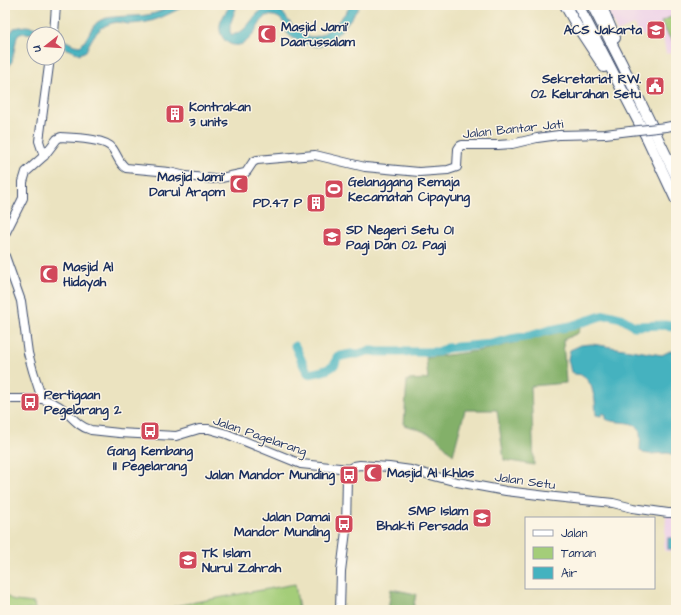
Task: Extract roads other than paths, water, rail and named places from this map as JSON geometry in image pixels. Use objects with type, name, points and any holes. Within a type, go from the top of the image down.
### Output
[{"type":"highway","points":[[565,5],[638,121]]},
{"type":"highway","points":[[578,5],[638,121],[676,200]]},
{"type":"highway","points":[[592,5],[676,176]]},
{"type":"highway","points":[[601,5],[614,34],[622,64]]},
{"type":"street","points":[[54,26],[56,5]]},
{"type":"street","points":[[5,234],[23,198],[23,182],[26,172],[44,156],[38,141],[49,66]]},
{"type":"street","name":"Jalan Bantar Jati","points":[[44,156],[59,138],[73,138],[92,140],[108,144],[112,147],[121,164],[126,168],[169,172],[186,176],[212,179],[231,177],[248,172],[253,162],[257,160],[315,155],[365,167],[425,172],[448,170],[457,167],[458,149],[462,145],[503,145],[559,135],[605,134],[676,125]]},
{"type":"street","points":[[5,257],[20,301],[28,353],[34,377],[42,399]]},
{"type":"street","name":"Jalan Pagelarang","points":[[5,399],[42,399],[51,402],[62,408],[77,423],[87,429],[119,433],[176,436],[199,429],[209,429],[227,434],[301,464],[349,469]]},
{"type":"street","name":"Jalan Setu","points":[[349,469],[360,465],[393,467],[411,470],[456,482],[506,491],[612,503],[633,508],[676,513]]},
{"type":"street","points":[[340,610],[341,571],[346,531],[347,475],[349,469]]},
{"type":"water","points":[[173,5],[187,5],[152,21],[128,24],[116,22],[105,26],[97,32],[86,51],[80,54],[66,48],[66,41],[80,46],[86,40],[94,25],[105,18],[142,16],[160,11]]},
{"type":"water","points":[[230,5],[237,5],[230,25],[230,32],[232,35],[237,34],[245,28],[258,13],[271,6],[282,12],[292,25],[300,32],[313,37],[324,33],[340,20],[351,5],[360,5],[353,16],[336,35],[325,44],[313,46],[289,35],[286,32],[284,23],[276,16],[265,16],[250,39],[242,44],[232,45],[224,40],[220,30],[223,17]]},
{"type":"water","points":[[26,26],[26,33],[22,33],[17,36],[12,61],[5,74],[5,56],[10,34],[14,28]]},
{"type":"water","points":[[592,344],[662,355],[670,351],[676,352],[676,456],[668,453],[643,453],[640,450],[639,429],[636,426],[627,423],[610,421],[606,419],[606,415],[603,413],[601,416],[596,415],[595,400],[591,385],[583,375],[571,372],[568,359],[570,350],[581,345]]},
{"type":"water","points":[[668,538],[676,538],[676,549],[668,549]]},
{"type":"waterway","points":[[295,346],[309,374],[330,368],[335,364],[337,357],[351,354],[358,354],[368,351],[438,352],[447,348],[492,344],[571,326],[601,316],[609,315],[621,318],[634,326],[666,325],[676,327]]},
{"type":"place","name":"ACS Jakarta","points":[[656,30]]},
{"type":"place","name":"Masjid Jami' Daarussalam","points":[[267,34]]},
{"type":"place","name":"Sekretariat RW. 02 Kelurahan Setu","points":[[655,86]]},
{"type":"place","name":"Kontrakan 3 units","points":[[175,114]]},
{"type":"place","name":"Masjid Jami' Darul Arqom","points":[[239,184]]},
{"type":"place","name":"Gelanggang Remaja Kecamatan Cipayung","points":[[334,189]]},
{"type":"place","name":"PD.47 P","points":[[316,203]]},
{"type":"place","name":"SD Negeri Setu 01 Pagi Dan 02 Pagi","points":[[332,237]]},
{"type":"place","name":"Masjid Al Hidayah","points":[[49,274]]},
{"type":"place","name":"Pertigaan Pegelarang 2","points":[[30,402]]},
{"type":"place","name":"Gang Kembang II Pegelarang","points":[[150,431]]},
{"type":"place","name":"Masjid Al Ikhlas","points":[[373,473]]},
{"type":"place","name":"Jalan Mandor Munding","points":[[349,475]]},
{"type":"place","name":"SMP Islam Bhakti Persada","points":[[482,518]]},
{"type":"place","name":"Jalan Damai Mandor Munding","points":[[344,524]]},
{"type":"place","name":"TK Islam Nurul Zahrah","points":[[188,560]]}]
